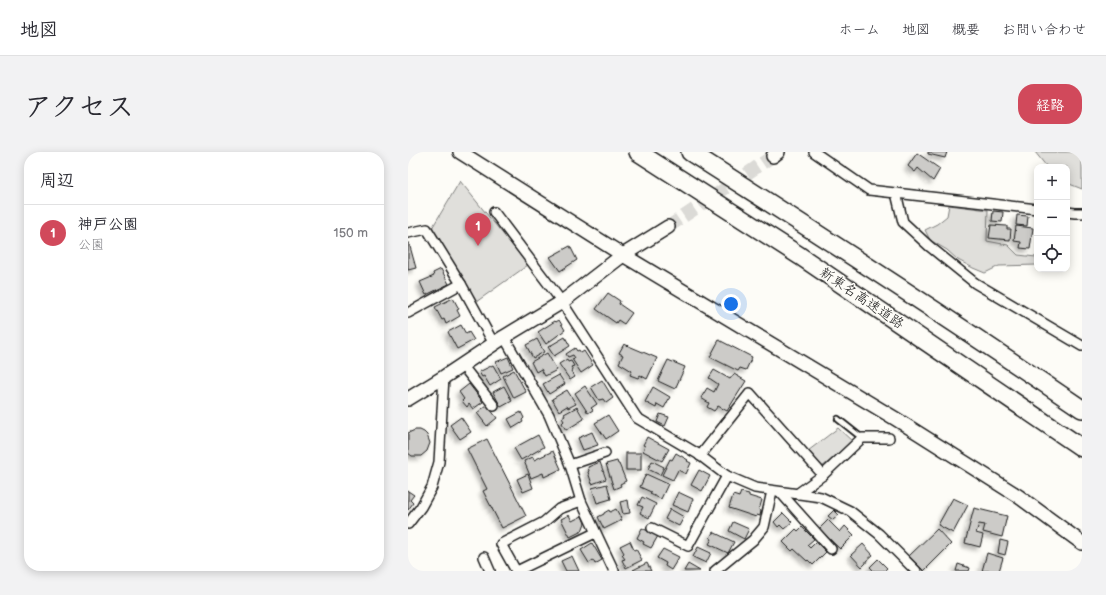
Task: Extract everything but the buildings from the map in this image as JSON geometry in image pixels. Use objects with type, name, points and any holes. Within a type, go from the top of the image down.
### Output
[{"type":"highway","name":"新東名高速道路","points":[[638,152],[800,256],[1082,448]]},
{"type":"highway","name":"新東名高速道路","points":[[690,152],[822,236],[1082,409]]},
{"type":"street","points":[[460,152],[622,255],[909,427],[1018,496],[1082,543]]},
{"type":"street","points":[[814,152],[869,190],[1034,209]]},
{"type":"street","points":[[896,193],[903,222],[929,246],[975,283],[1082,346]]},
{"type":"street","points":[[494,212],[562,302],[637,418],[700,456],[727,476],[755,488],[821,497],[850,511],[879,534],[916,571]]},
{"type":"street","points":[[1070,212],[1082,212]]},
{"type":"street","points":[[408,399],[499,340],[562,302],[622,255],[668,227]]},
{"type":"street","points":[[408,233],[427,229],[461,284],[549,415],[570,465],[581,501],[614,571]]},
{"type":"street","points":[[408,313],[461,284]]},
{"type":"street","points":[[462,365],[494,406]]},
{"type":"street","points":[[408,524],[421,507],[432,487],[439,462],[444,377]]},
{"type":"street","points":[[700,456],[750,393],[823,475]]},
{"type":"street","points":[[797,494],[823,475],[862,438],[890,438]]},
{"type":"street","points":[[570,465],[605,453]]},
{"type":"street","points":[[652,528],[688,546],[727,476]]},
{"type":"street","points":[[776,491],[831,549]]},
{"type":"street","points":[[715,571],[753,540],[764,527],[776,491]]},
{"type":"street","points":[[581,501],[559,510],[544,522],[501,544],[516,571],[595,533]]},
{"type":"street","points":[[484,557],[490,571]]},
{"type":"lane","points":[[838,419],[862,438]]},
{"type":"shaded area","points":[[1035,152],[1082,152],[1082,189],[1070,184],[1070,164],[1045,164]]},
{"type":"shaded area","points":[[460,181],[528,265],[476,302],[432,228]]},
{"type":"shaded area","points":[[949,205],[988,210],[987,241],[1008,245],[1018,255],[1034,257],[1034,265],[999,266],[985,273],[958,260],[947,250],[930,240],[925,230],[937,224],[947,216]]},
{"type":"shaded area","points":[[838,428],[853,442],[817,471],[804,454]]},
{"type":"tunnel","points":[[668,227],[773,156]]},
{"type":"place","name":"神戸公園","points":[[478,246]]}]
